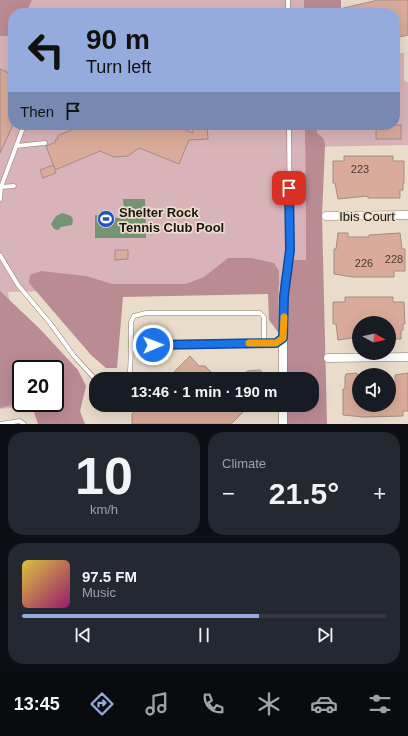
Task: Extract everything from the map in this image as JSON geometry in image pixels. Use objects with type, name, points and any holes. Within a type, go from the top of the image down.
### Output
[{"type":"street","name":"Ibis Court","points":[[326,216],[408,216]]},
{"type":"street","points":[[283,338],[283,372]]},
{"type":"street","points":[[328,358],[408,357]]},
{"type":"street","points":[[283,412],[283,424]]},
{"type":"lane","points":[[0,199],[2,178],[22,130]]},
{"type":"lane","points":[[131,350],[138,345],[276,343],[283,338],[284,296],[290,250],[289,130]]},
{"type":"lane","points":[[16,146],[45,143]]},
{"type":"lane","points":[[1,187],[14,186]]},
{"type":"lane","points":[[0,255],[18,285],[50,323],[74,356],[89,372]]},
{"type":"lane","points":[[130,372],[131,322],[134,316],[146,313],[260,313],[264,317],[264,343]]},
{"type":"lane","points":[[0,424],[20,421],[24,424]]},
{"type":"shaded area","points":[[0,0],[304,0],[304,8],[8,8],[8,130],[400,130],[400,53],[404,53],[404,80],[408,83],[408,145],[305,147],[306,261],[286,287],[8,292],[20,360],[12,360],[12,408],[0,409]]},
{"type":"shaded area","points":[[0,0],[32,0],[28,8],[8,8],[8,36],[0,36]]},
{"type":"shaded area","points":[[304,0],[341,0],[341,8],[304,8]]},
{"type":"shaded area","points":[[305,130],[317,130],[317,133],[324,139],[325,146],[322,216],[327,424],[285,424],[284,412],[319,412],[319,372],[284,372],[286,287],[290,260],[306,260]]},
{"type":"shaded area","name":"Shelter Rock Tennis Club Pool","points":[[123,199],[145,199],[146,238],[95,238],[95,215],[125,219]]},
{"type":"shaded area","points":[[62,213],[71,216],[73,220],[72,225],[61,227],[58,230],[54,229],[51,224],[56,216]]},
{"type":"shaded area","points":[[228,258],[252,258],[274,263],[279,271],[278,332],[269,320],[268,294],[123,297],[117,368],[106,368],[91,355],[29,283],[30,275],[41,271],[86,276],[112,284],[186,284],[204,277]]},
{"type":"shaded area","points":[[0,291],[40,329],[78,370],[86,386],[80,411],[85,424],[38,424],[34,412],[64,412],[64,360],[12,360],[12,405],[0,408]]},
{"type":"building","points":[[378,0],[408,0],[408,35],[400,37],[400,8],[344,8]]},
{"type":"building","points":[[0,69],[8,73],[8,130],[11,130],[0,153]]},
{"type":"building","points":[[401,125],[401,139],[376,139],[376,130],[400,130]]},
{"type":"building","points":[[72,130],[185,130],[193,133],[193,130],[207,130],[208,139],[189,140],[179,164],[139,148],[128,156],[114,157],[100,151],[55,170],[56,173],[43,178],[40,170],[53,165],[55,169],[46,146],[56,142],[55,140],[58,139],[57,137]]},
{"type":"building","points":[[344,156],[393,156],[393,161],[404,161],[404,183],[403,190],[400,190],[400,198],[368,198],[368,196],[338,199],[335,183],[333,183],[333,161],[344,161]]},
{"type":"building","points":[[338,233],[348,233],[348,237],[369,237],[369,235],[400,233],[402,249],[405,249],[405,271],[394,271],[394,277],[353,277],[334,274],[334,249],[336,249]]},
{"type":"building","points":[[115,250],[128,250],[128,259],[115,260]]},
{"type":"building","points":[[345,297],[393,297],[393,302],[404,302],[405,324],[403,324],[403,330],[401,331],[401,339],[396,339],[396,316],[352,316],[352,338],[338,340],[336,324],[333,324],[333,302],[345,302]]},
{"type":"building","points":[[190,356],[199,366],[205,366],[211,372],[174,372]]},
{"type":"building","points":[[260,370],[262,372],[246,372]]},
{"type":"building","points":[[352,373],[352,412],[396,412],[396,375],[408,373],[408,411],[403,411],[403,416],[364,417],[343,415],[343,389],[345,389],[346,374]]},
{"type":"building","points":[[134,412],[243,412],[231,424],[132,424],[132,414]]},
{"type":"slow traffic","points":[[249,343],[276,343],[283,338],[284,317]]},
{"type":"place","name":"Shelter Rock Tennis Club Pool","points":[[106,219]]},
{"type":"route","points":[[153,345],[276,343],[283,338],[284,296],[290,250],[289,188]]}]
